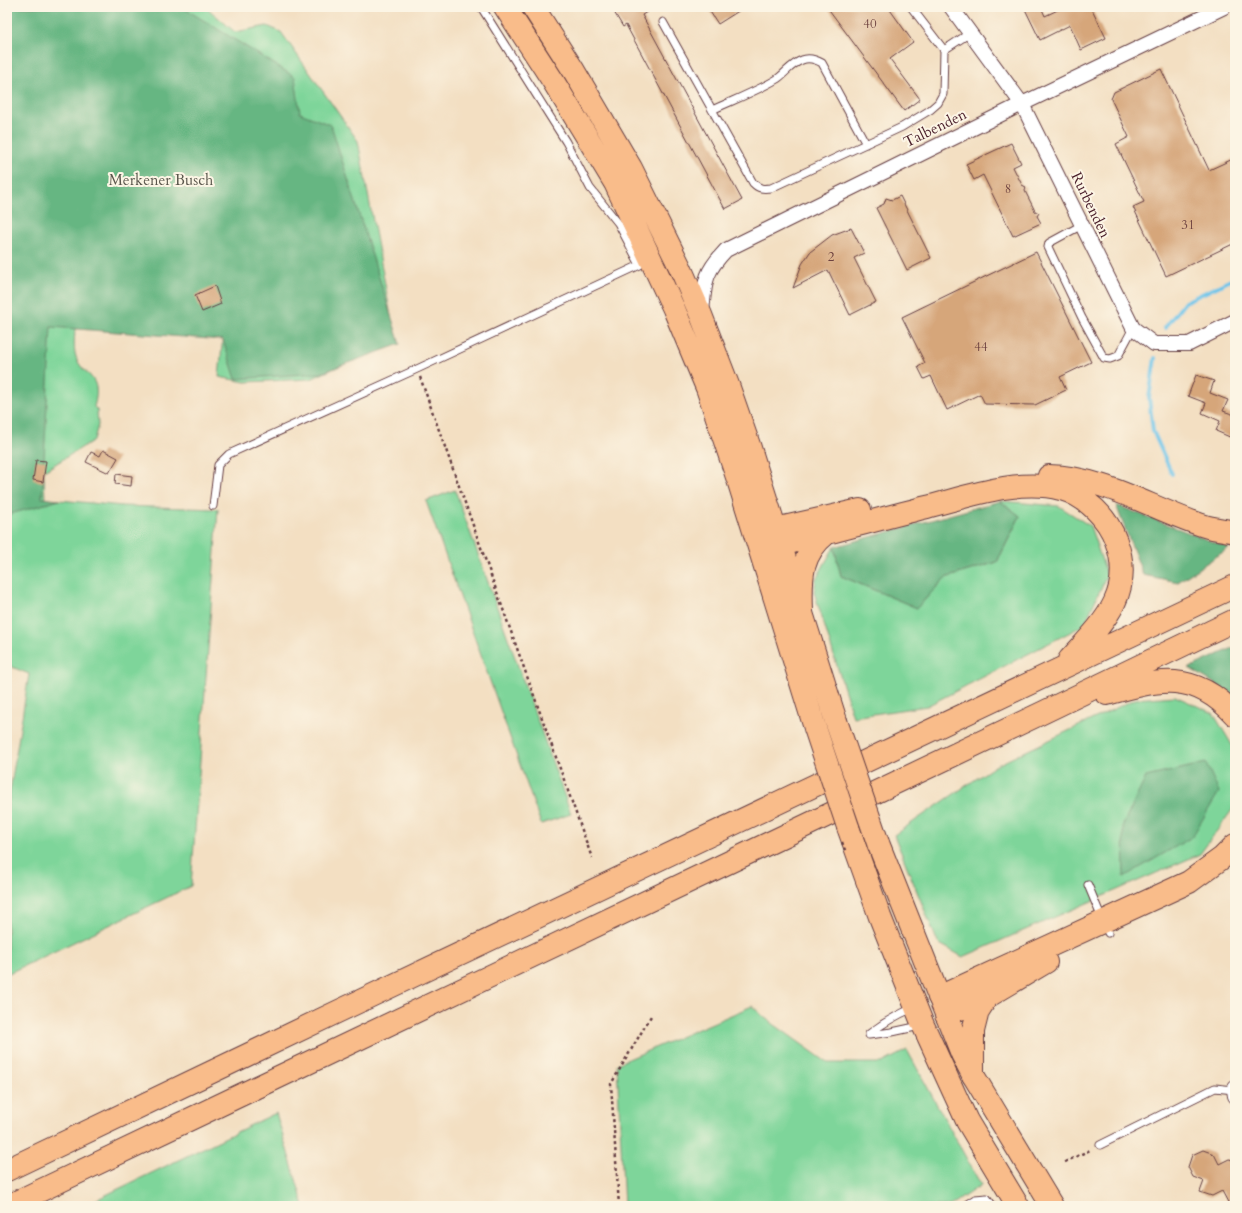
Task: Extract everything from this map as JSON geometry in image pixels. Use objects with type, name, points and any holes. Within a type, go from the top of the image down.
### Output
[{"type":"main road","points":[[505,7],[615,183],[674,309],[707,388],[759,546],[815,728],[856,851],[880,917],[919,1016],[967,1121],[1018,1206]]},
{"type":"main road","points":[[533,7],[574,71],[631,168],[680,267],[701,315],[728,385],[836,721],[878,843],[962,1054],[973,1075],[1052,1206]]},
{"type":"main road","points":[[759,546],[778,537],[972,486],[1021,477],[1052,476],[1077,479],[1126,495],[1192,522],[1235,532]]},
{"type":"main road","points":[[778,537],[827,533],[953,500],[1002,489],[1044,487],[1062,490],[1080,497],[1097,510],[1114,535],[1121,559],[1122,574],[1116,600],[1109,615],[1060,669]]},
{"type":"main road","points":[[802,612],[802,579],[804,565],[813,546],[827,533]]},
{"type":"main road","points":[[7,1170],[1235,586]]},
{"type":"main road","points":[[8,1206],[1235,620]]},
{"type":"main road","points":[[1044,712],[1136,685],[1167,681],[1186,683],[1203,690],[1223,702],[1235,715]]},
{"type":"main road","points":[[943,1006],[987,997],[1106,927],[1189,882],[1222,858],[1235,845]]},
{"type":"main road","points":[[919,1016],[943,1006],[1106,927],[1193,893],[1214,880],[1235,862]]},
{"type":"main road","points":[[973,1075],[974,1023],[978,1011],[987,997]]},
{"type":"street","name":"Rurbenden","points":[[951,7],[1022,104],[1133,328],[1154,344],[1189,344],[1235,322]]},
{"type":"street","name":"Talbenden","points":[[701,315],[705,279],[714,262],[726,250],[1022,104],[1224,7]]},
{"type":"lane","points":[[214,506],[218,465],[229,454],[640,266],[618,223],[590,188],[566,142],[481,7]]},
{"type":"lane","points":[[663,22],[753,183],[758,188],[764,189],[771,188],[902,127],[930,110],[938,103],[943,94],[944,50],[910,7]]},
{"type":"lane","points":[[944,50],[970,33]]},
{"type":"lane","points":[[712,110],[778,78],[794,64],[803,59],[816,59],[822,63],[866,144]]},
{"type":"lane","points":[[1082,225],[1049,243],[1048,247],[1082,318],[1104,358],[1110,359],[1118,356],[1133,328]]},
{"type":"lane","points":[[1088,885],[1106,927]]},
{"type":"lane","points":[[898,1014],[919,1016],[892,1032],[869,1035],[882,1024],[898,1014]]},
{"type":"lane","points":[[1100,1145],[1215,1088],[1234,1091]]},
{"type":"lane","points":[[964,1206],[975,1199],[987,1198],[993,1206]]},
{"type":"path","points":[[417,369],[592,858]]},
{"type":"path","points":[[618,1206],[611,1084],[651,1016]]},
{"type":"path","points":[[1065,1162],[1100,1145]]},
{"type":"green space","points":[[7,7],[206,7],[235,32],[267,26],[281,32],[358,141],[390,311],[383,346],[311,379],[245,382],[219,377],[226,322],[76,315],[74,349],[81,367],[94,381],[96,387],[94,407],[97,410],[98,425],[94,440],[44,471],[45,504],[59,500],[123,506],[218,509],[191,886],[7,974],[7,810],[29,674],[7,665]]},
{"type":"green space","name":"Merkener Busch","points":[[7,7],[182,7],[295,77],[300,113],[331,125],[400,344],[321,373],[236,379],[223,340],[51,327],[42,498],[59,500],[7,515]]},
{"type":"green space","points":[[455,490],[571,814],[541,824],[426,501]]},
{"type":"green space","points":[[1000,501],[1059,506],[1090,526],[1107,575],[1084,625],[927,706],[853,717],[814,592],[816,579],[834,547],[841,576],[917,608],[945,578],[997,562],[1020,516]]},
{"type":"green space","points":[[1000,501],[1020,516],[997,562],[945,578],[917,608],[841,576],[834,547]]},
{"type":"green space","points":[[1116,505],[1229,548],[1178,582],[1143,575]]},
{"type":"green space","points":[[1235,647],[1235,696],[1189,668]]},
{"type":"green space","points":[[1175,696],[1213,713],[1235,750],[1235,806],[1200,854],[963,957],[938,943],[894,835],[995,766],[1135,699]]},
{"type":"green space","points":[[1206,763],[1219,792],[1192,837],[1124,877],[1123,825],[1146,777]]},
{"type":"green space","points":[[752,1006],[765,1018],[828,1063],[882,1063],[907,1050],[981,1185],[950,1206],[624,1206],[617,1064]]},
{"type":"green space","points":[[276,1113],[304,1206],[83,1206]]},
{"type":"building","points":[[611,7],[655,7],[642,15],[742,200],[725,209],[626,25],[623,27]]},
{"type":"building","points":[[707,7],[745,7],[718,24]]},
{"type":"building","points":[[827,7],[888,7],[913,42],[890,59],[920,99],[904,111]]},
{"type":"building","points":[[1024,7],[1041,7],[1045,16],[1064,7],[1091,7],[1106,38],[1081,50],[1070,25],[1040,40]]},
{"type":"building","points":[[1161,69],[1209,170],[1235,158],[1235,243],[1166,276],[1133,207],[1144,202],[1116,144],[1129,137],[1111,99],[1114,92]]},
{"type":"building","points":[[1011,143],[1021,163],[1013,167],[1022,185],[1026,187],[1025,191],[1035,211],[1039,213],[1037,216],[1041,223],[1013,236],[983,175],[974,180],[966,164]]},
{"type":"building","points":[[900,196],[931,258],[907,270],[876,208],[884,204],[886,198],[892,200]]},
{"type":"building","points":[[851,228],[864,253],[854,258],[876,302],[850,315],[828,270],[793,288],[802,264],[810,252],[832,235]]},
{"type":"building","points":[[1036,252],[1091,362],[1060,377],[1066,390],[1035,405],[985,404],[980,394],[947,410],[931,376],[924,379],[918,367],[925,363],[902,317]]},
{"type":"building","points":[[215,286],[221,304],[202,312],[195,295]]},
{"type":"building","points":[[1196,375],[1214,381],[1210,393],[1228,400],[1223,411],[1235,415],[1235,432],[1232,438],[1216,431],[1220,421],[1202,413],[1206,403],[1188,396]]},
{"type":"building","points":[[103,450],[118,458],[109,473],[86,462],[91,452],[100,456]]},
{"type":"building","points":[[36,460],[46,461],[43,482],[33,480]]},
{"type":"building","points":[[116,474],[132,476],[131,486],[115,484]]},
{"type":"building","points":[[1203,1150],[1214,1154],[1219,1164],[1229,1159],[1233,1160],[1235,1164],[1235,1206],[1230,1206],[1222,1191],[1212,1196],[1200,1192],[1204,1181],[1193,1177],[1188,1167],[1192,1155]]},
{"type":"waterway","points":[[1165,328],[1185,302],[1235,278]]},
{"type":"waterway","points":[[1155,358],[1149,398],[1153,431],[1172,474]]}]
